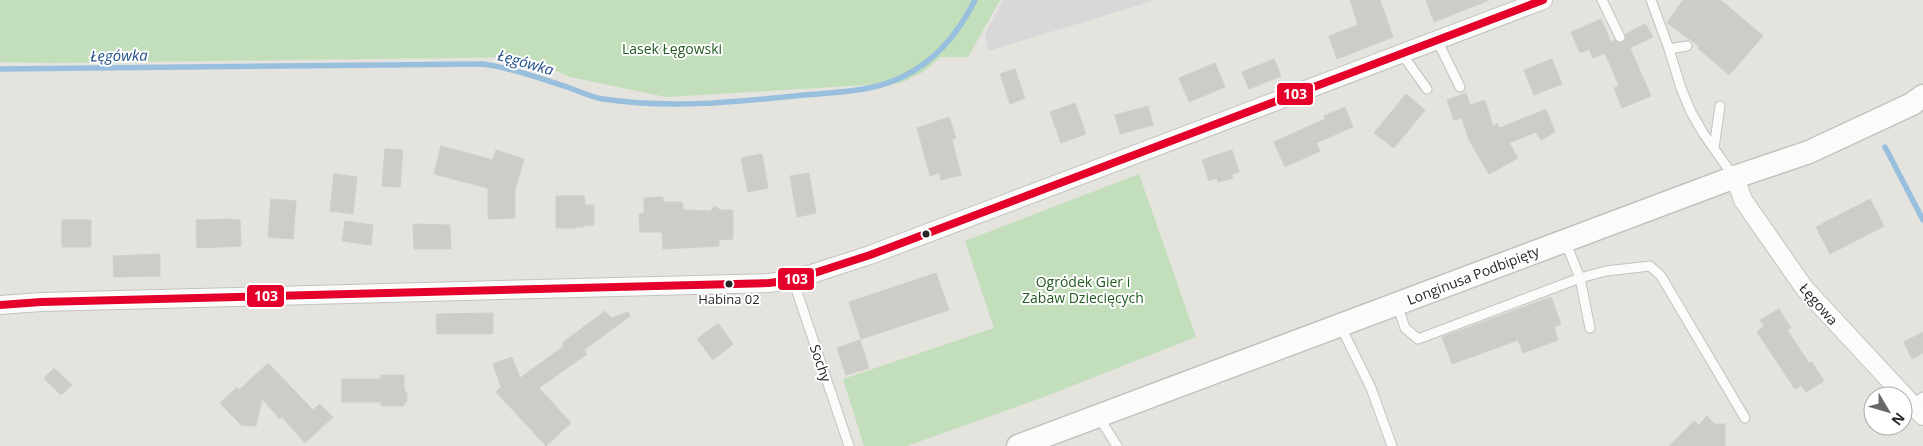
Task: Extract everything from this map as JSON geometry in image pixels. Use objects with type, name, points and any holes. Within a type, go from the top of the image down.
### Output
[{"type":"street","points":[[0,305],[41,302],[733,284],[792,280],[870,255],[1543,0]]},
{"type":"street","name":"Longinusa Podbipięty","points":[[1018,446],[1735,177],[1809,152],[1912,104],[1923,96]]},
{"type":"street","name":"Łęgowa","points":[[1735,177],[1743,200],[1804,289],[1919,406]]},
{"type":"lane","points":[[1602,0],[1620,37]]},
{"type":"lane","points":[[1651,0],[1691,112],[1735,177]]},
{"type":"lane","points":[[1437,40],[1460,87]]},
{"type":"lane","points":[[1669,49],[1687,46]]},
{"type":"lane","points":[[1402,54],[1427,89]]},
{"type":"lane","points":[[1714,148],[1720,106]]},
{"type":"lane","points":[[1564,241],[1580,278],[1590,328]]},
{"type":"lane","points":[[1396,304],[1404,328],[1418,339],[1580,278],[1606,271],[1650,266],[1661,276],[1745,418]]},
{"type":"lane","name":"Sochy","points":[[792,280],[849,446]]},
{"type":"lane","points":[[1340,325],[1372,388],[1392,446]]},
{"type":"lane","points":[[1098,416],[1117,446]]},
{"type":"shaded area","points":[[1003,0],[1156,0],[988,51],[985,34]]},
{"type":"green space","name":"Lasek Łęgowski","points":[[0,0],[1000,0],[968,57],[941,57],[923,72],[901,83],[666,97],[570,77],[525,57],[0,62]]},
{"type":"green space","name":"Ogródek Gier i Zabaw Dziecięcych","points":[[1139,174],[1196,337],[1041,398],[907,446],[864,446],[843,379],[994,328],[965,241]]},
{"type":"building","points":[[1350,0],[1380,0],[1393,37],[1337,59],[1329,36],[1358,25]]},
{"type":"building","points":[[1426,0],[1487,0],[1487,1],[1434,22]]},
{"type":"building","points":[[1683,0],[1721,0],[1763,36],[1729,75],[1698,48],[1699,46],[1667,23]]},
{"type":"building","points":[[1601,19],[1611,42],[1615,40],[1619,43],[1625,41],[1626,34],[1645,24],[1653,37],[1630,48],[1651,96],[1622,108],[1614,88],[1619,86],[1605,53],[1593,58],[1589,49],[1580,53],[1571,32]]},
{"type":"building","points":[[1274,59],[1281,76],[1249,89],[1242,72]]},
{"type":"building","points":[[1552,59],[1562,84],[1534,95],[1524,70]]},
{"type":"building","points":[[1215,63],[1225,87],[1189,102],[1179,78]]},
{"type":"building","points":[[1015,69],[1025,98],[1010,104],[1000,74]]},
{"type":"building","points":[[1466,93],[1470,105],[1485,100],[1493,127],[1497,123],[1500,128],[1546,109],[1555,132],[1541,140],[1536,132],[1509,143],[1518,158],[1489,174],[1469,140],[1462,118],[1454,120],[1447,100]]},
{"type":"building","points":[[1406,94],[1425,110],[1394,148],[1374,133]]},
{"type":"building","points":[[1075,103],[1086,134],[1061,143],[1050,112]]},
{"type":"building","points":[[1148,106],[1153,125],[1120,134],[1115,115]]},
{"type":"building","points":[[1345,107],[1353,127],[1316,143],[1320,151],[1285,167],[1274,142],[1325,119],[1324,116]]},
{"type":"building","points":[[949,117],[956,138],[952,140],[961,175],[941,180],[939,173],[930,176],[917,128]]},
{"type":"building","points":[[441,146],[493,160],[496,150],[524,159],[515,190],[515,218],[488,219],[488,188],[434,174]]},
{"type":"building","points":[[385,149],[403,150],[400,187],[382,186]]},
{"type":"building","points":[[1232,150],[1239,172],[1232,174],[1233,178],[1218,182],[1217,178],[1209,181],[1202,160]]},
{"type":"building","points":[[762,154],[768,188],[748,192],[741,158]]},
{"type":"building","points":[[809,173],[816,213],[797,217],[790,176]]},
{"type":"building","points":[[334,174],[357,177],[353,214],[330,211]]},
{"type":"building","points":[[556,196],[584,196],[585,205],[594,205],[594,225],[585,225],[584,227],[577,228],[556,228]]},
{"type":"building","points":[[663,197],[663,202],[682,202],[683,210],[710,211],[715,206],[720,210],[733,210],[733,239],[719,240],[719,246],[663,249],[662,232],[640,232],[639,214],[644,213],[644,198]]},
{"type":"building","points":[[271,199],[296,201],[293,239],[268,237]]},
{"type":"building","points":[[1870,199],[1884,226],[1830,254],[1816,227]]},
{"type":"building","points":[[62,220],[91,220],[91,247],[62,247]]},
{"type":"building","points":[[196,220],[240,220],[241,246],[197,248]]},
{"type":"building","points":[[345,221],[373,225],[371,245],[342,241]]},
{"type":"building","points":[[413,224],[450,225],[451,249],[414,249]]},
{"type":"building","points":[[160,254],[160,276],[114,277],[113,256]]},
{"type":"building","points":[[936,273],[949,310],[861,339],[849,302]]},
{"type":"building","points":[[1551,297],[1561,324],[1554,327],[1558,340],[1523,353],[1518,340],[1452,364],[1442,337]]},
{"type":"building","points":[[1779,309],[1791,328],[1787,330],[1809,363],[1812,362],[1824,381],[1806,392],[1801,385],[1795,389],[1757,332],[1764,326],[1760,320]]},
{"type":"building","points":[[605,311],[611,318],[628,312],[630,316],[584,350],[587,354],[539,388],[571,423],[546,446],[496,392],[501,387],[493,364],[512,357],[520,378],[564,346],[562,343]]},
{"type":"building","points":[[493,313],[493,334],[437,334],[436,314]]},
{"type":"building","points":[[718,323],[733,344],[713,360],[697,339]]},
{"type":"building","points":[[1923,332],[1923,353],[1912,359],[1904,342]]},
{"type":"building","points":[[860,340],[869,368],[846,375],[837,348]]},
{"type":"building","points":[[268,363],[313,410],[320,404],[333,417],[305,443],[282,417],[280,419],[262,399],[256,426],[241,425],[220,403],[237,387],[239,390]]},
{"type":"building","points":[[54,368],[72,385],[61,395],[44,378]]},
{"type":"building","points":[[381,375],[404,375],[404,389],[407,394],[407,401],[403,406],[381,406],[381,402],[342,402],[342,379],[381,379]]},
{"type":"building","points":[[1707,416],[1715,424],[1725,424],[1725,446],[1669,446],[1694,421],[1699,425]]},
{"type":"waterway","name":"Łęgówka","points":[[0,69],[483,64],[525,74],[603,99],[653,104],[729,102],[855,90],[892,81],[916,69],[937,53],[962,23],[975,0]]},
{"type":"waterway","points":[[1885,147],[1923,220]]},
{"type":"transit line","name":"103","points":[[0,305],[41,302],[769,283],[793,280],[870,255],[1543,0]]},
{"type":"place","name":"Habina 02","points":[[729,284]]}]
